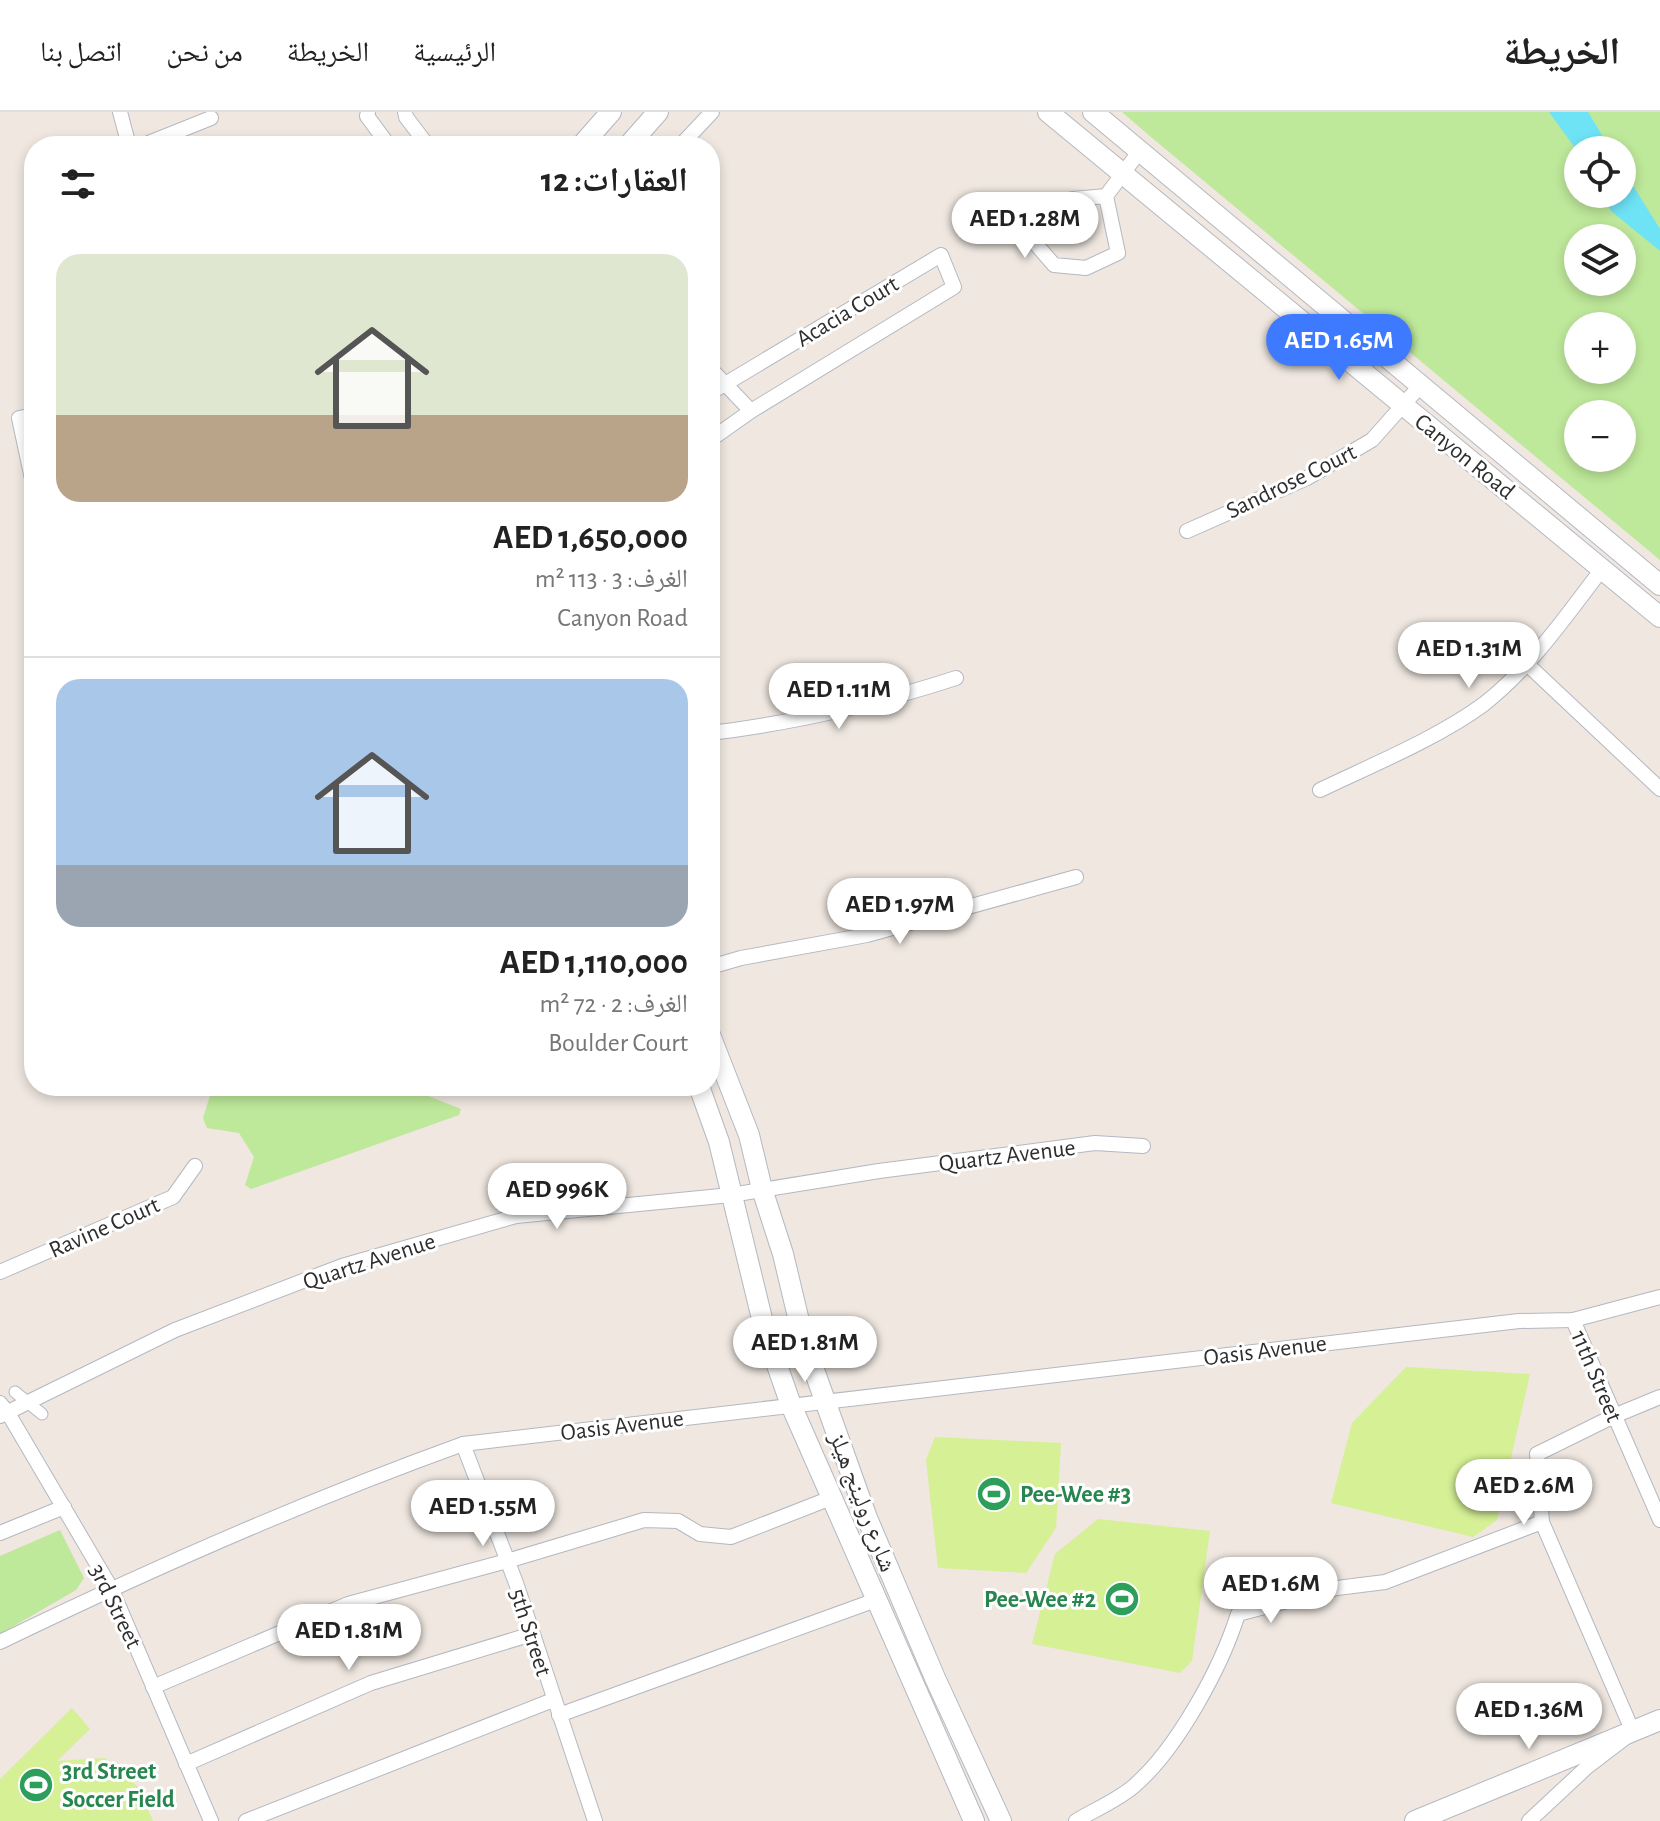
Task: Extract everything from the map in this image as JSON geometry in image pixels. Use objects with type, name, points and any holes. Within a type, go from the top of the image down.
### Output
[{"type":"main road","points":[[590,136],[611,112]]},
{"type":"main road","points":[[637,136],[658,112]]},
{"type":"main road","name":"Canyon Road","points":[[1048,112],[1660,617]]},
{"type":"main road","name":"Canyon Road","points":[[1093,112],[1660,585]]},
{"type":"main road","name":"شارع رولينج هيلز","points":[[720,1061],[749,1135],[804,1342],[867,1518],[935,1678],[1001,1821]]},
{"type":"main road","name":"شارع رولينج هيلز","points":[[703,1096],[719,1142],[765,1331],[791,1405],[974,1821]]},
{"type":"main road","points":[[1415,1821],[1660,1720]]},
{"type":"street","points":[[120,112],[126,136]]},
{"type":"street","points":[[368,112],[367,116],[382,136]]},
{"type":"street","points":[[405,112],[420,136]]},
{"type":"street","points":[[689,136],[712,112]]},
{"type":"street","points":[[166,136],[211,118]]},
{"type":"street","points":[[1106,196],[1073,199],[1039,208],[1035,243],[1054,265],[1086,268],[1118,253],[1106,196],[1139,152]]},
{"type":"street","name":"Acacia Court","points":[[720,386],[941,255],[954,287],[720,433]]},
{"type":"street","points":[[720,379],[751,411]]},
{"type":"street","name":"Sandrose Court","points":[[1187,531],[1307,478],[1372,440],[1420,386]]},
{"type":"street","points":[[24,417],[19,418],[24,441]]},
{"type":"street","points":[[1320,790],[1413,746],[1483,704],[1527,664],[1602,569]]},
{"type":"street","points":[[1527,664],[1660,789]]},
{"type":"street","points":[[720,731],[821,716],[956,678]]},
{"type":"street","points":[[720,964],[867,935],[1076,877]]},
{"type":"street","name":"Quartz Avenue","points":[[3,1411],[28,1403],[175,1330],[342,1266],[516,1216],[731,1195],[1095,1143],[1143,1146]]},
{"type":"street","name":"Ravine Court","points":[[0,1272],[173,1197],[195,1166]]},
{"type":"street","name":"Oasis Avenue","points":[[0,1642],[111,1588],[389,1470],[463,1444],[1519,1321],[1573,1320],[1660,1297]]},
{"type":"street","name":"11th Street","points":[[1573,1320],[1659,1516]]},
{"type":"street","points":[[15,1392],[42,1414]]},
{"type":"street","points":[[1529,1821],[1587,1767],[1633,1732],[1542,1522],[1537,1454],[1660,1397]]},
{"type":"street","name":"3rd Street","points":[[3,1411],[111,1588],[211,1821]]},
{"type":"street","name":"5th Street","points":[[463,1444],[507,1561],[595,1821]]},
{"type":"street","points":[[153,1687],[348,1604],[644,1520],[678,1521],[700,1534],[731,1537],[831,1498]]},
{"type":"street","points":[[0,1533],[64,1507]]},
{"type":"street","points":[[1076,1821],[1133,1787],[1166,1749],[1207,1687],[1227,1648],[1238,1614],[1337,1588],[1385,1582],[1542,1522]]},
{"type":"street","points":[[559,1715],[876,1600]]},
{"type":"street","points":[[186,1764],[371,1683],[532,1634]]},
{"type":"street","points":[[246,1821],[553,1700]]},
{"type":"green space","points":[[1122,112],[1660,112],[1660,560],[1151,137]]},
{"type":"green space","points":[[210,1096],[428,1096],[461,1109],[459,1115],[251,1189],[245,1185],[254,1157],[239,1133],[207,1128],[203,1118]]},
{"type":"green space","points":[[1406,1367],[1530,1374],[1497,1520],[1473,1537],[1331,1503],[1352,1423]]},
{"type":"green space","name":"Pee-Wee #3","points":[[935,1437],[1061,1443],[1056,1528],[1026,1573],[938,1568],[926,1460]]},
{"type":"green space","name":"Pee-Wee #2","points":[[1098,1519],[1210,1531],[1192,1661],[1180,1673],[1032,1644],[1055,1554]]},
{"type":"green space","points":[[60,1530],[84,1578],[76,1590],[0,1634],[0,1556]]},
{"type":"green space","points":[[72,1708],[90,1729],[57,1761],[105,1758],[139,1788],[153,1821],[0,1821],[0,1779]]},
{"type":"water","points":[[1549,112],[1588,112],[1603,136],[1566,136]]},
{"type":"water","points":[[1636,190],[1660,229],[1660,251],[1636,231],[1636,224],[1627,224],[1609,208],[1636,208]]},
{"type":"place","name":"Pee-Wee #3","points":[[994,1494]]},
{"type":"place","name":"Pee-Wee #2","points":[[1122,1599]]},
{"type":"place","name":"3rd Street Soccer Field","points":[[36,1785]]}]
